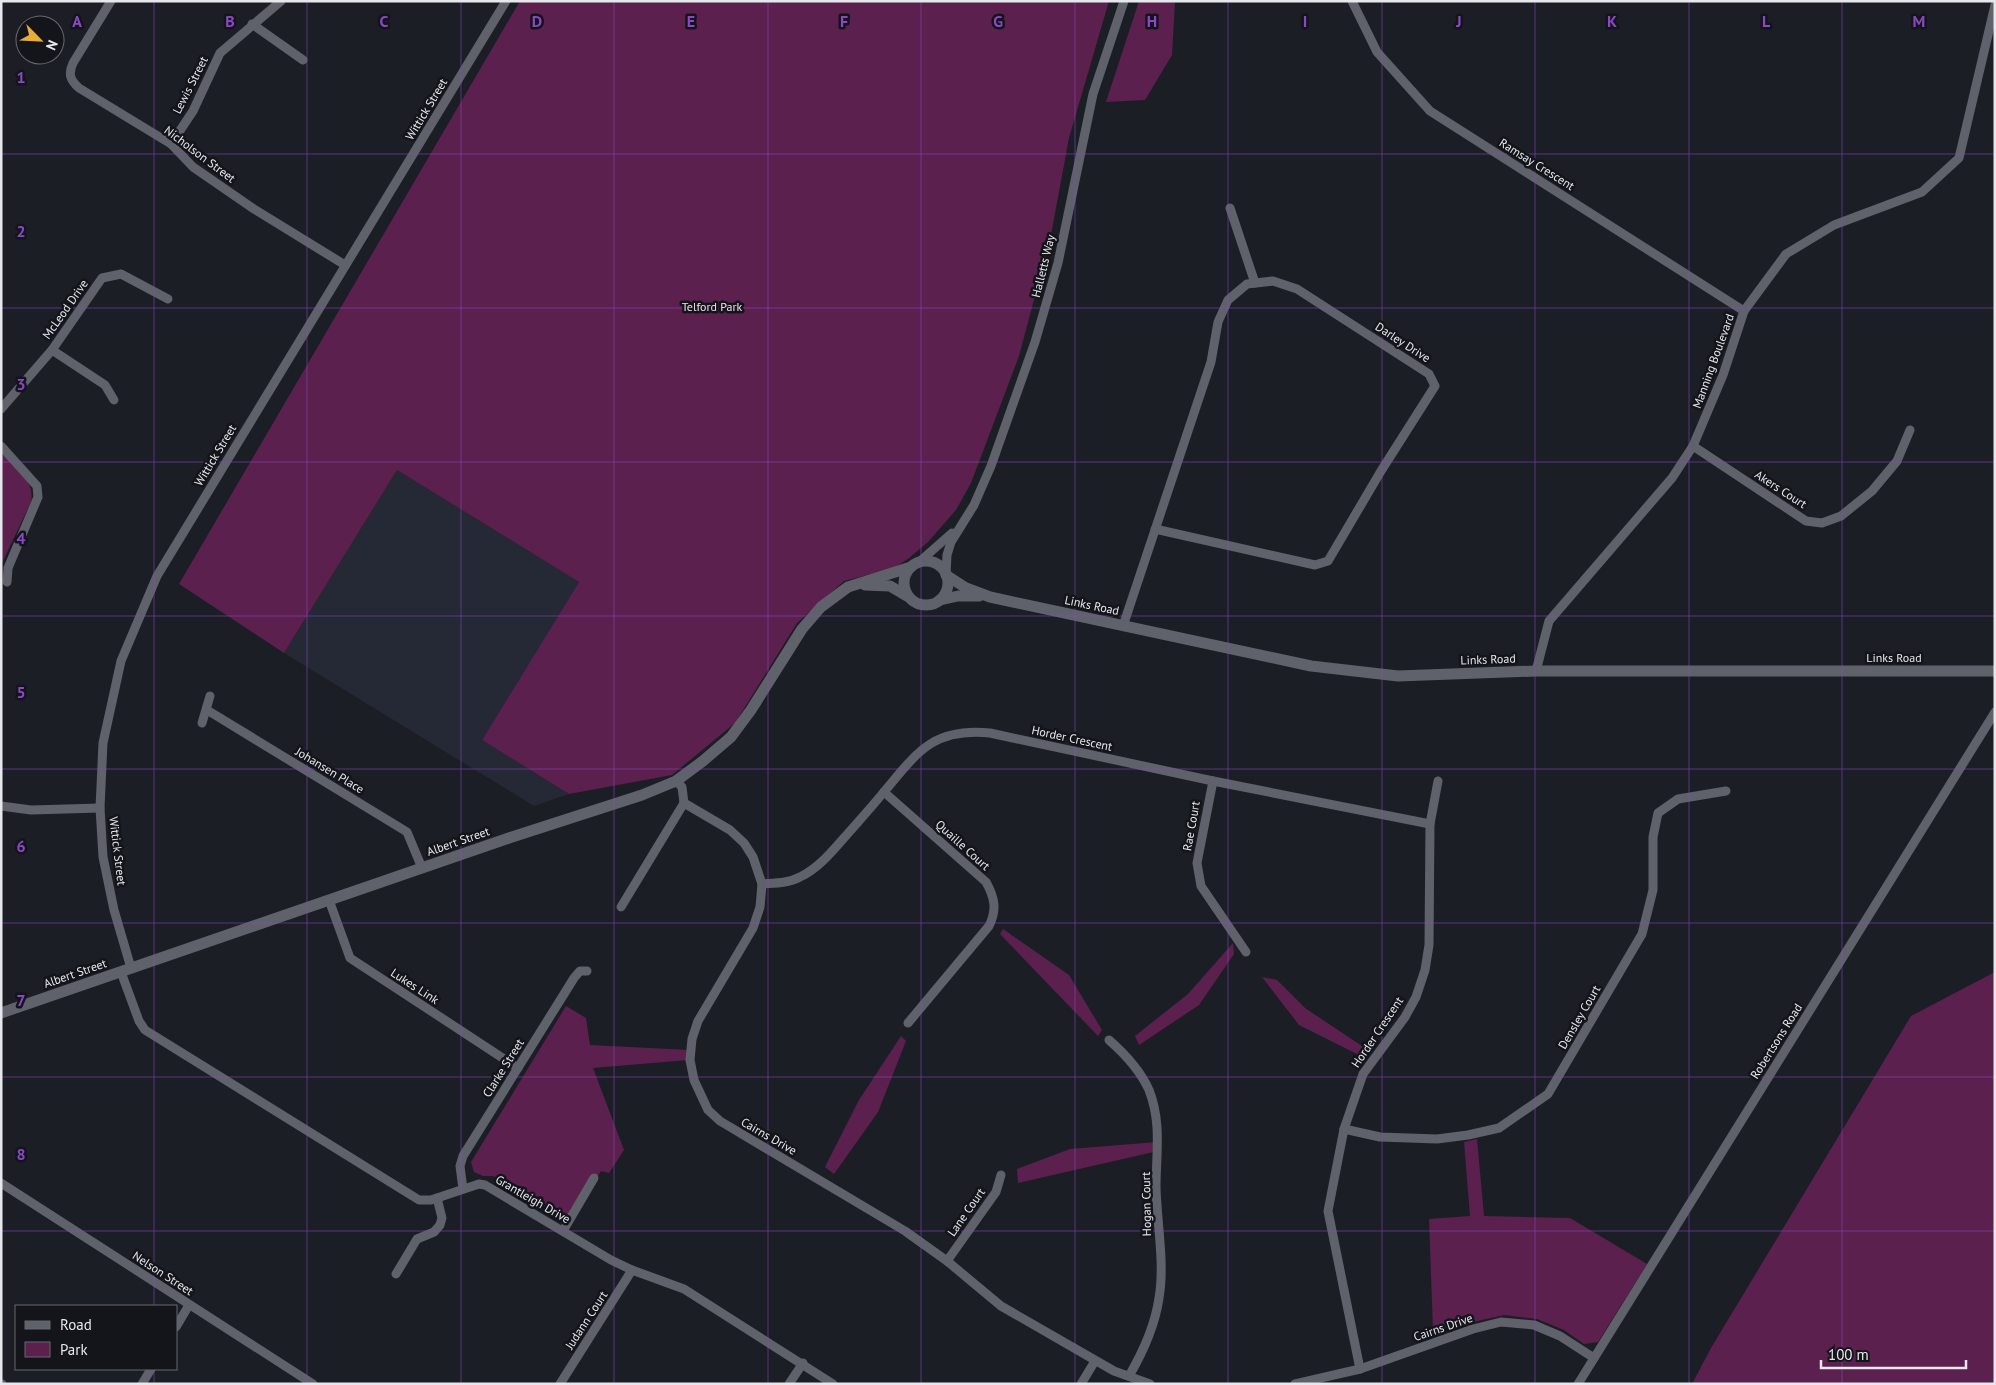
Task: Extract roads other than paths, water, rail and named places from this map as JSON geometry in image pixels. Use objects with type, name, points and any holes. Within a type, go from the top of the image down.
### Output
[{"type":"street","name":"Nicholson Street","points":[[111,1],[73,63],[70,70],[72,82],[171,144],[200,172],[254,209],[345,265]]},
{"type":"street","name":"Lewis Street","points":[[171,144],[193,111],[220,53],[281,1]]},
{"type":"street","name":"Wittick Street","points":[[126,970],[103,857],[100,808],[103,743],[121,662],[157,576],[506,1]]},
{"type":"street","name":"Halletts Way","points":[[946,575],[947,555],[958,528],[974,505],[991,466],[1035,342],[1058,263],[1093,94],[1124,1]]},
{"type":"street","name":"Ramsay Crescent","points":[[1352,1],[1377,52],[1430,111],[1744,311]]},
{"type":"street","name":"Manning Boulevard","points":[[1536,671],[1548,621],[1672,478],[1693,446],[1723,375],[1744,311],[1786,254],[1834,225],[1922,192],[1959,158],[1995,5]]},
{"type":"street","points":[[252,24],[303,60]]},
{"type":"street","points":[[1123,626],[1211,362],[1218,322],[1228,300],[1247,284],[1255,283],[1230,208]]},
{"type":"street","name":"McLeod Drive","points":[[1,409],[52,350],[102,278],[121,274],[168,299]]},
{"type":"street","name":"Darley Drive","points":[[1155,529],[1315,565],[1328,561],[1381,471],[1435,386],[1429,374],[1297,289],[1273,281],[1255,283]]},
{"type":"street","points":[[52,350],[105,385],[114,400]]},
{"type":"street","name":"Akers Court","points":[[1693,446],[1806,521],[1822,523],[1841,516],[1872,491],[1897,462],[1910,430]]},
{"type":"street","points":[[1,446],[37,486],[38,497],[8,568],[7,582]]},
{"type":"street","name":"Halletts Way","points":[[914,565],[958,528]]},
{"type":"street","points":[[848,587],[870,584],[890,586],[920,605],[930,605],[940,600],[947,586],[946,575],[933,562],[914,565],[904,580],[904,589],[907,596]]},
{"type":"street","name":"Albert Street","points":[[1,1013],[422,868],[642,795],[676,781],[703,762],[731,737],[751,710],[802,629],[821,607],[848,587],[914,565]]},
{"type":"street","name":"Links Road","points":[[946,575],[966,588],[990,597],[1310,666],[1398,676],[1536,671],[1995,671]]},
{"type":"street","name":"Links Road","points":[[940,600],[958,596],[990,597]]},
{"type":"street","points":[[202,723],[210,696]]},
{"type":"street","name":"Johansen Place","points":[[207,710],[407,832],[422,868]]},
{"type":"street","name":"Robertsons Road","points":[[1578,1384],[1995,712]]},
{"type":"street","name":"Horder Crescent","points":[[762,884],[778,883],[800,877],[824,861],[884,792],[908,761],[929,744],[961,732],[973,731],[999,735],[1213,781],[1430,824]]},
{"type":"street","points":[[621,907],[684,803],[682,787],[676,781]]},
{"type":"street","name":"Rae Court","points":[[1213,781],[1197,863],[1201,886],[1246,952]]},
{"type":"street","name":"Horder Crescent","points":[[1360,1369],[1328,1211],[1344,1129],[1363,1074],[1405,1017],[1416,997],[1426,970],[1429,944],[1430,824],[1438,781]]},
{"type":"street","name":"Densley Court","points":[[1344,1129],[1380,1137],[1437,1139],[1468,1134],[1499,1128],[1548,1094],[1642,934],[1653,890],[1653,837],[1658,813],[1678,799],[1726,791]]},
{"type":"street","name":"Quaille Court","points":[[884,792],[986,882],[995,901],[989,926],[908,1023]]},
{"type":"street","name":"Cairns Drive","points":[[684,803],[730,830],[744,843],[753,857],[762,884],[760,906],[753,928],[698,1021],[692,1039],[690,1060],[694,1080],[708,1110],[720,1122],[905,1231],[947,1261],[1001,1306],[1114,1371],[1150,1384]]},
{"type":"street","points":[[1,806],[31,810],[100,808]]},
{"type":"street","name":"Lukes Link","points":[[329,900],[350,958],[518,1068]]},
{"type":"street","name":"Grantleigh Drive","points":[[126,970],[139,1021],[145,1030],[419,1200],[437,1198],[479,1184],[486,1185],[611,1260],[632,1270],[684,1289],[803,1363],[833,1384]]},
{"type":"street","name":"Clarke Street","points":[[462,1189],[461,1161],[574,978],[580,972],[587,971]]},
{"type":"street","name":"Hogan Court","points":[[1109,1040],[1124,1052],[1141,1075],[1149,1090],[1158,1124],[1156,1187],[1161,1282],[1160,1297],[1148,1338],[1130,1376]]},
{"type":"street","name":"Lane Court","points":[[947,1261],[996,1192],[1001,1175]]},
{"type":"street","points":[[563,1231],[594,1178]]},
{"type":"street","name":"Nelson Street","points":[[1,1183],[313,1384]]},
{"type":"street","points":[[396,1274],[417,1240],[434,1232],[440,1225],[442,1218],[437,1198]]},
{"type":"street","name":"Judann Court","points":[[560,1384],[632,1270]]},
{"type":"street","points":[[178,1324],[189,1305]]},
{"type":"street","name":"Cairns Drive","points":[[1295,1384],[1360,1369],[1473,1329],[1502,1322],[1534,1326],[1560,1336],[1594,1358]]},
{"type":"street","points":[[1081,1384],[1095,1361]]},
{"type":"street","points":[[789,1384],[803,1363]]},
{"type":"street","points":[[142,1384],[150,1370]]},
{"type":"park label","name":"Telford Park","points":[[712,306]]}]
